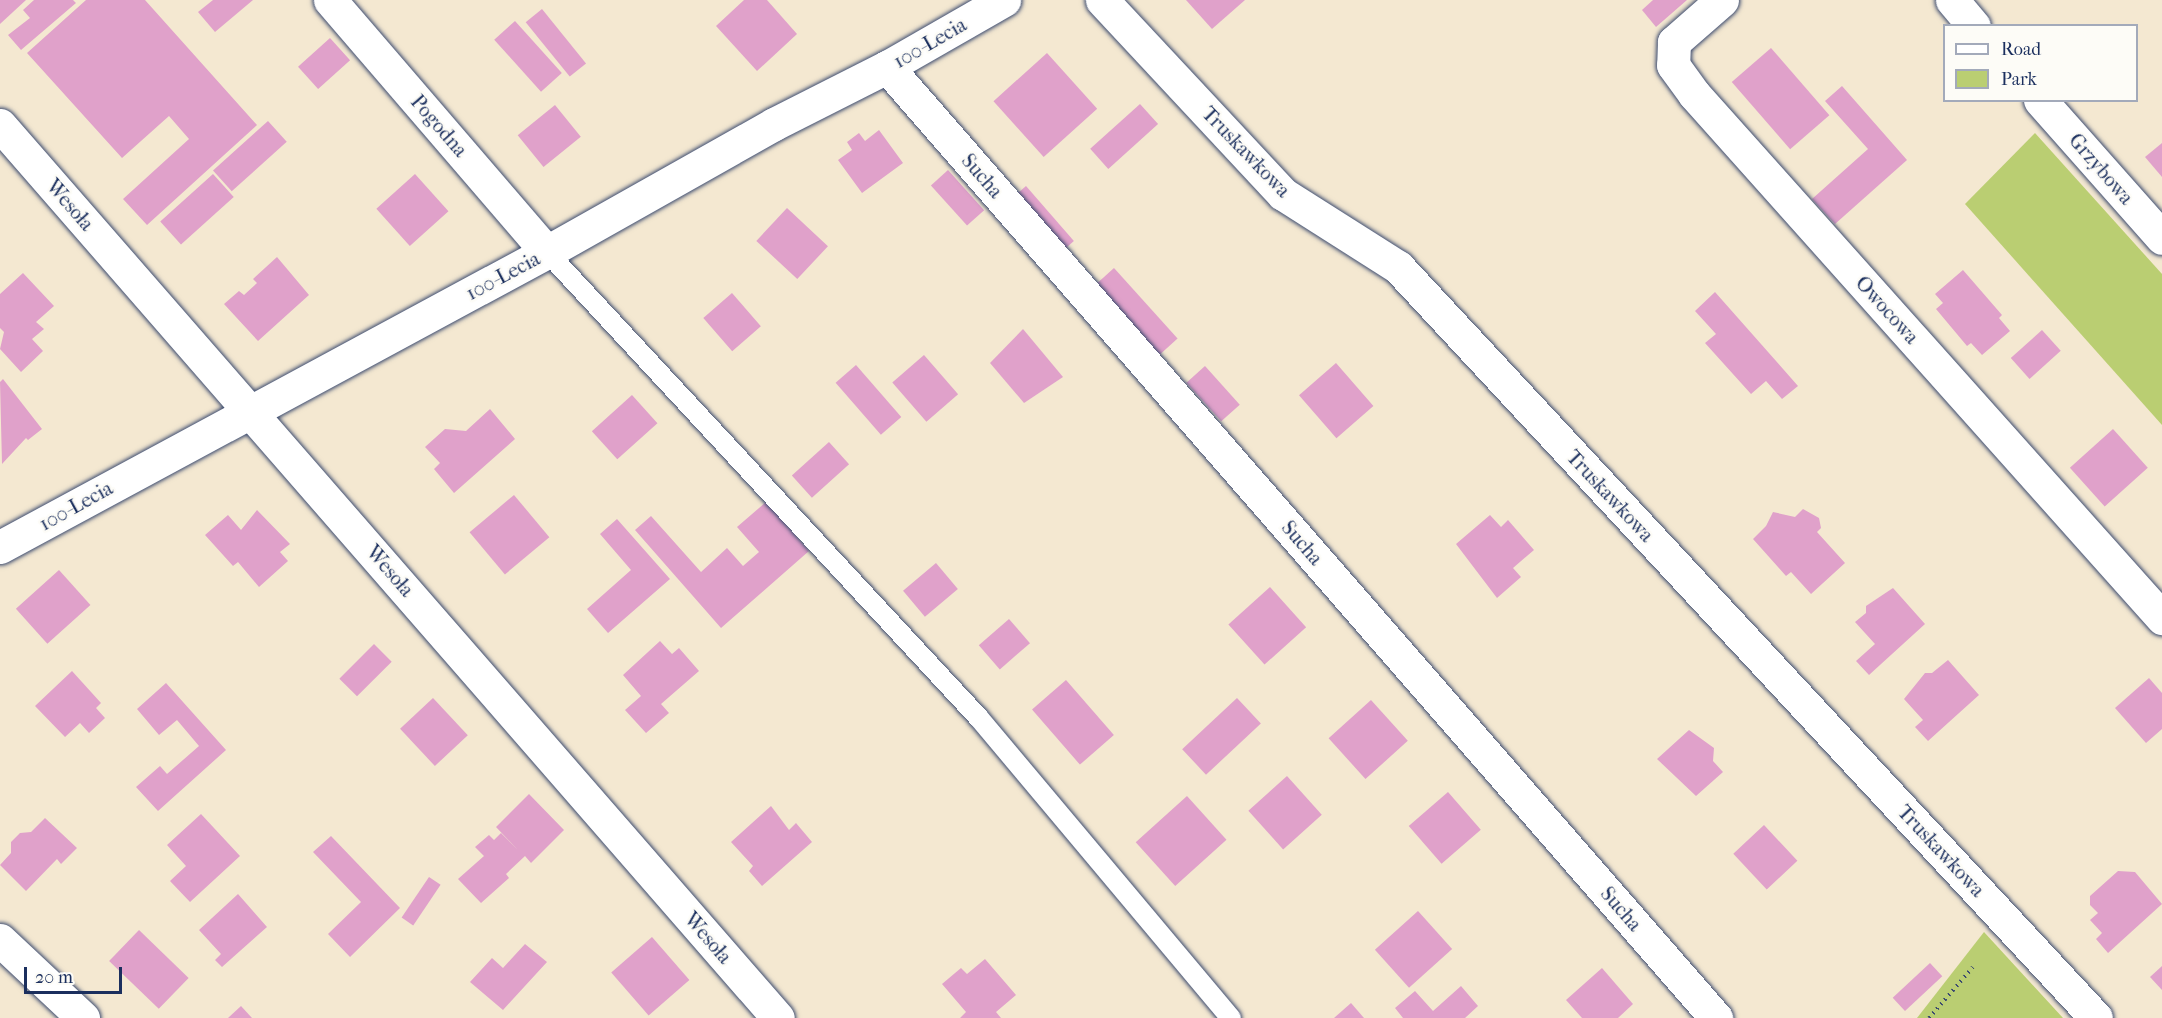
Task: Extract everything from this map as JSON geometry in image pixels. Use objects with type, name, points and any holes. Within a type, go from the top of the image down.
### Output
[{"type":"street","name":"Pogodna","points":[[330,0],[547,252]]},
{"type":"street","name":"100-Lecia","points":[[0,547],[547,252],[774,124],[887,68],[1004,0]]},
{"type":"street","name":"Truskawkowa","points":[[1102,0],[1283,194],[1398,267],[2096,1018]]},
{"type":"street","name":"Owocowa","points":[[1722,0],[1674,42],[1673,65],[1694,93],[2162,618]]},
{"type":"street","points":[[1952,0],[1972,24]]},
{"type":"street","name":"Sucha","points":[[887,68],[1716,1018]]},
{"type":"street","name":"Grzybowa","points":[[2042,102],[2162,238]]},
{"type":"street","name":"Wesoła","points":[[0,125],[778,1018]]},
{"type":"street","points":[[0,939],[82,1018]]},
{"type":"lane","points":[[547,252],[979,718],[1231,1018]]},
{"type":"path","points":[[1929,1018],[1973,966]]},
{"type":"green space","points":[[2035,133],[2162,274],[2162,425],[1965,204]]},
{"type":"green space","points":[[1984,932],[2063,1018],[1917,1018]]},
{"type":"building","points":[[0,0],[26,0],[0,24]]},
{"type":"building","points":[[34,0],[73,0],[76,3],[21,50],[8,35],[30,18],[23,10]]},
{"type":"building","points":[[86,0],[145,0],[257,125],[147,225],[123,199],[189,139],[169,116],[122,158],[27,53]]},
{"type":"building","points":[[213,0],[253,0],[215,32],[198,12]]},
{"type":"building","points":[[744,0],[767,0],[797,34],[757,71],[716,26]]},
{"type":"building","points":[[1186,0],[1245,0],[1212,29]]},
{"type":"building","points":[[1653,0],[1687,0],[1656,27],[1642,10]]},
{"type":"building","points":[[542,9],[586,63],[570,77],[526,22]]},
{"type":"building","points":[[515,21],[562,73],[541,92],[494,40]]},
{"type":"building","points":[[330,38],[350,60],[318,89],[298,67]]},
{"type":"building","points":[[1771,48],[1829,115],[1790,149],[1732,82]]},
{"type":"building","points":[[1047,53],[1097,109],[1044,157],[993,101]]},
{"type":"building","points":[[1842,86],[1907,160],[1835,224],[1812,199],[1868,149],[1825,101]]},
{"type":"building","points":[[1140,104],[1158,124],[1108,169],[1090,149]]},
{"type":"building","points":[[555,105],[581,137],[543,167],[518,135]]},
{"type":"building","points":[[268,121],[287,142],[232,191],[213,171]]},
{"type":"building","points":[[879,130],[903,163],[862,193],[838,160],[852,150],[847,142],[859,133],[865,141]]},
{"type":"building","points":[[2162,143],[2162,177],[2145,157]]},
{"type":"building","points":[[948,170],[984,210],[967,226],[931,185]]},
{"type":"building","points":[[213,174],[234,197],[181,245],[160,222]]},
{"type":"building","points":[[415,174],[448,211],[410,246],[376,209]]},
{"type":"building","points":[[1026,186],[1074,241],[1057,256],[1009,201]]},
{"type":"building","points":[[787,208],[828,246],[797,279],[756,241]]},
{"type":"building","points":[[277,257],[309,295],[258,341],[224,304],[239,291],[244,295],[257,283],[253,279]]},
{"type":"building","points":[[1114,268],[1178,339],[1152,362],[1088,291]]},
{"type":"building","points":[[1963,270],[2002,315],[1999,318],[2010,331],[1982,355],[1971,343],[1967,346],[1936,309],[1943,303],[1935,294]]},
{"type":"building","points":[[23,273],[54,306],[36,322],[44,329],[32,339],[43,351],[21,372],[0,349],[4,332],[0,328],[0,294]]},
{"type":"building","points":[[1715,292],[1798,386],[1782,399],[1766,381],[1751,394],[1705,343],[1716,334],[1695,311]]},
{"type":"building","points":[[732,293],[761,326],[732,351],[703,318]]},
{"type":"building","points":[[1023,329],[1063,377],[1024,403],[990,363]]},
{"type":"building","points":[[2042,330],[2061,351],[2030,379],[2011,358]]},
{"type":"building","points":[[924,355],[958,394],[926,422],[892,383]]},
{"type":"building","points":[[1336,363],[1373,406],[1336,438],[1299,395]]},
{"type":"building","points":[[856,365],[901,417],[881,435],[836,383]]},
{"type":"building","points":[[1205,366],[1240,405],[1221,421],[1186,383]]},
{"type":"building","points":[[3,379],[42,429],[28,440],[26,438],[2,464],[0,382]]},
{"type":"building","points":[[632,395],[657,423],[617,459],[592,431]]},
{"type":"building","points":[[490,409],[515,439],[454,493],[434,469],[440,463],[425,447],[445,429],[466,431]]},
{"type":"building","points":[[2113,429],[2148,468],[2105,506],[2070,468]]},
{"type":"building","points":[[829,442],[849,464],[812,498],[792,475]]},
{"type":"building","points":[[514,495],[549,537],[505,574],[470,532]]},
{"type":"building","points":[[766,502],[809,551],[721,628],[635,530],[651,516],[701,572],[727,548],[743,566],[759,552],[737,527]]},
{"type":"building","points":[[1803,509],[1819,518],[1821,528],[1817,532],[1845,563],[1811,594],[1791,572],[1786,576],[1753,539],[1766,526],[1773,512],[1795,517]]},
{"type":"building","points":[[257,510],[290,544],[280,552],[288,561],[259,587],[238,562],[233,566],[205,535],[228,515],[241,530]]},
{"type":"building","points":[[1490,515],[1501,527],[1508,520],[1534,550],[1513,568],[1521,577],[1497,598],[1456,544]]},
{"type":"building","points":[[617,519],[670,579],[608,633],[587,609],[631,570],[600,534]]},
{"type":"building","points":[[936,563],[958,589],[925,617],[903,591]]},
{"type":"building","points":[[59,570],[90,605],[47,644],[16,609]]},
{"type":"building","points":[[1270,587],[1306,627],[1265,665],[1228,624]]},
{"type":"building","points":[[1893,588],[1925,624],[1869,675],[1856,661],[1875,644],[1855,622],[1866,613],[1866,606]]},
{"type":"building","points":[[1009,619],[1030,643],[1000,669],[979,645]]},
{"type":"building","points":[[660,641],[672,654],[679,648],[699,671],[661,704],[669,713],[646,733],[625,710],[641,696],[623,675]]},
{"type":"building","points":[[374,644],[392,662],[357,696],[339,679]]},
{"type":"building","points":[[1948,660],[1979,695],[1928,741],[1915,727],[1923,720],[1904,699],[1925,673],[1932,673]]},
{"type":"building","points":[[72,671],[101,703],[96,708],[105,718],[89,733],[80,723],[65,737],[35,706]]},
{"type":"building","points":[[2149,678],[2162,693],[2162,729],[2146,743],[2115,708]]},
{"type":"building","points":[[1066,680],[1114,735],[1080,765],[1032,710]]},
{"type":"building","points":[[166,683],[226,750],[158,811],[136,787],[160,766],[167,774],[199,746],[177,720],[159,735],[137,709]]},
{"type":"building","points":[[433,698],[468,735],[435,766],[400,729]]},
{"type":"building","points":[[1237,698],[1261,724],[1206,775],[1182,749]]},
{"type":"building","points":[[1371,700],[1408,741],[1365,779],[1329,738]]},
{"type":"building","points":[[1689,730],[1714,748],[1713,761],[1723,772],[1696,796],[1657,759]]},
{"type":"building","points":[[1287,776],[1322,815],[1283,849],[1248,811]]},
{"type":"building","points":[[1448,792],[1481,830],[1442,864],[1409,826]]},
{"type":"building","points":[[529,794],[564,830],[531,863],[525,856],[506,874],[509,878],[481,903],[458,879],[484,856],[475,847],[489,835],[494,840],[501,833],[517,849],[496,827]]},
{"type":"building","points":[[1187,796],[1226,840],[1175,886],[1136,842]]},
{"type":"building","points":[[771,806],[789,830],[796,823],[812,842],[762,886],[749,871],[753,866],[731,842]]},
{"type":"building","points":[[201,814],[240,856],[190,902],[170,881],[186,866],[167,845]]},
{"type":"building","points":[[45,818],[77,848],[61,864],[57,859],[26,891],[0,865],[11,853],[11,842],[20,833],[31,832]]},
{"type":"building","points":[[1764,825],[1797,861],[1767,889],[1733,854]]},
{"type":"building","points":[[331,836],[400,908],[350,957],[328,934],[361,902],[313,852]]},
{"type":"building","points":[[2118,871],[2135,872],[2162,904],[2108,953],[2096,939],[2102,933],[2090,920],[2098,913],[2090,905],[2090,896]]},
{"type":"building","points":[[429,877],[441,885],[413,925],[402,918]]},
{"type":"building","points":[[238,894],[267,927],[222,967],[215,960],[221,954],[199,930]]},
{"type":"building","points":[[1418,911],[1452,949],[1409,988],[1375,950]]},
{"type":"building","points":[[139,930],[189,978],[159,1009],[109,961]]},
{"type":"building","points":[[652,937],[689,980],[649,1015],[611,972]]},
{"type":"building","points":[[525,944],[547,962],[503,1010],[470,982],[492,958],[503,968]]},
{"type":"building","points":[[985,959],[1016,995],[996,1012],[1001,1018],[960,1018],[966,1012],[942,984],[961,968],[967,974]]},
{"type":"building","points":[[1930,963],[1942,976],[1905,1011],[1893,998]]},
{"type":"building","points":[[2162,966],[2162,990],[2150,977]]},
{"type":"building","points":[[1602,968],[1633,1004],[1618,1018],[1582,1018],[1566,1000]]},
{"type":"building","points":[[1461,986],[1478,1006],[1465,1018],[1403,1018],[1395,1008],[1415,991],[1433,1011]]},
{"type":"building","points":[[1351,1003],[1364,1018],[1334,1018]]},
{"type":"building","points":[[241,1006],[252,1018],[228,1018]]}]
